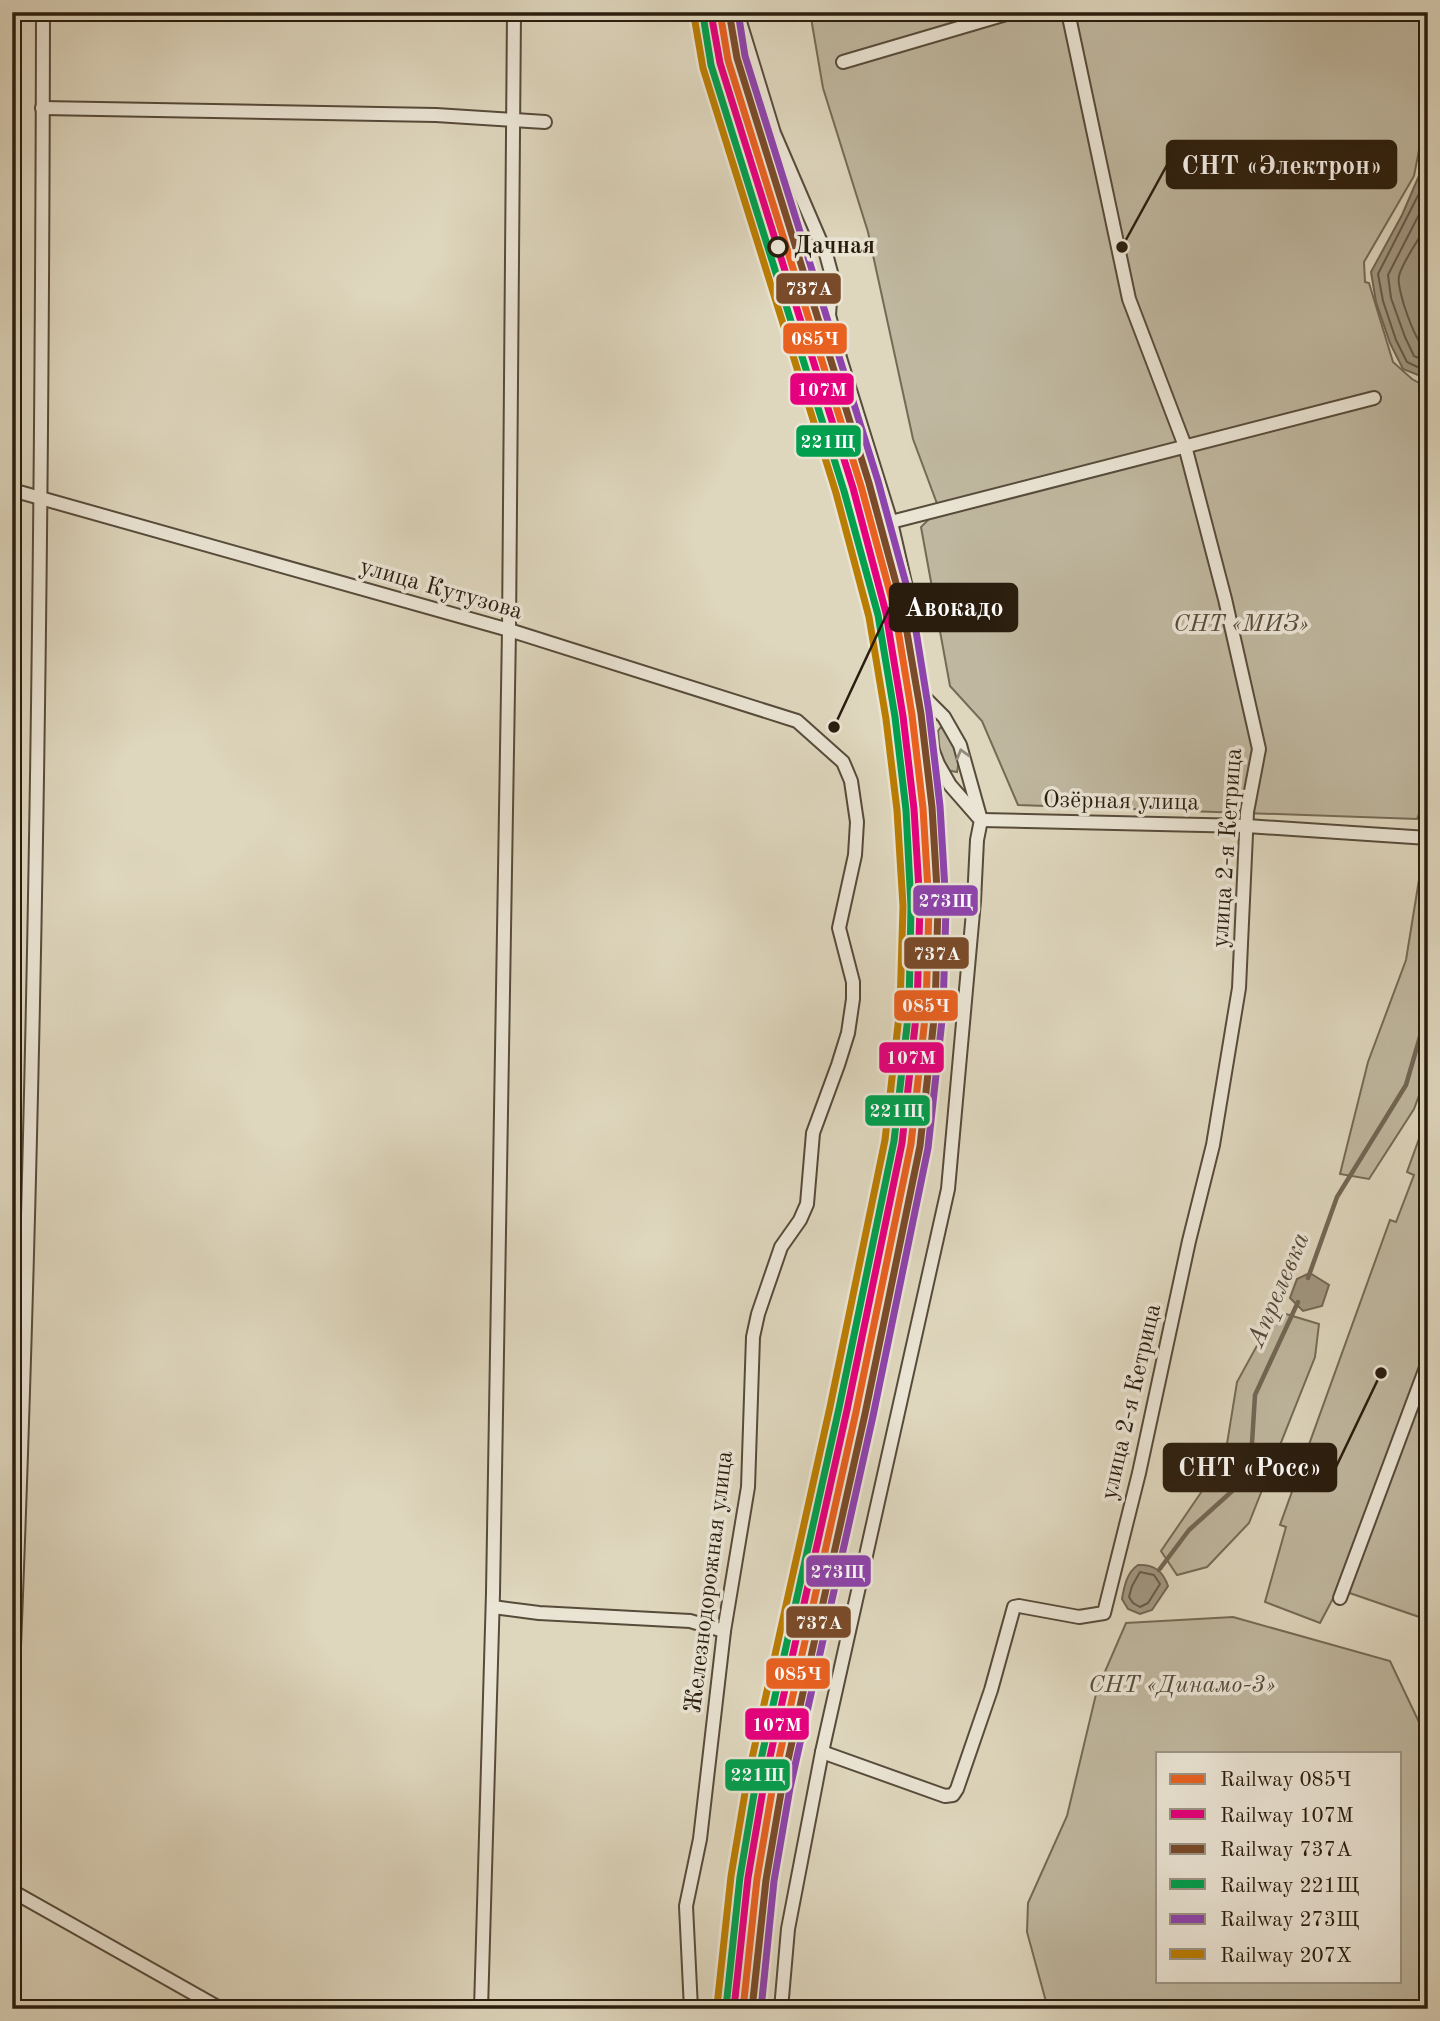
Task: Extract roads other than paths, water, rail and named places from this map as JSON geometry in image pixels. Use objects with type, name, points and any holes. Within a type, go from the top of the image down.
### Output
[{"type":"street","points":[[12,1697],[21,1489],[42,498],[43,12]]},
{"type":"street","points":[[481,2009],[493,1608],[509,630],[514,12]]},
{"type":"street","points":[[737,12],[774,133],[826,254],[832,276],[829,315],[891,522],[905,583],[929,741],[950,785],[981,820]]},
{"type":"street","points":[[843,62],[1013,12]]},
{"type":"street","name":"улица 2-я Кетрица","points":[[822,1752],[945,1796],[953,1795],[991,1690],[1014,1607],[1018,1605],[1079,1617],[1104,1613],[1139,1473],[1189,1241],[1213,1145],[1239,988],[1247,812],[1259,749],[1225,599],[1185,446],[1129,299],[1068,12]]},
{"type":"street","points":[[43,108],[436,115],[545,122]]},
{"type":"street","points":[[891,522],[1374,398]]},
{"type":"street","name":"улица Кутузова","points":[[12,490],[509,630],[797,721],[843,762]]},
{"type":"street","points":[[781,2009],[788,1929],[822,1752],[948,1189],[981,820],[960,745],[944,717],[922,695]]},
{"type":"street","name":"Железнодорожная улица","points":[[691,2009],[686,1906],[700,1839],[724,1631],[748,1487],[753,1337],[781,1247],[800,1220],[807,1204],[813,1133],[848,1033],[853,999],[852,975],[839,928],[855,855],[857,822],[851,781],[843,762]]},
{"type":"street","name":"Озёрная улица","points":[[981,820],[1247,826],[1428,838]]},
{"type":"street","points":[[1340,1598],[1428,1362]]},
{"type":"street","points":[[493,1608],[540,1614],[690,1621],[724,1631]]},
{"type":"street","points":[[12,1891],[221,2009]]},
{"type":"water","points":[[1428,155],[1428,379],[1403,369],[1390,343],[1376,302],[1371,272],[1402,215]]},
{"type":"water","points":[[1310,1273],[1329,1285],[1322,1306],[1303,1311],[1290,1298],[1297,1279]]},
{"type":"water","points":[[1138,1565],[1157,1569],[1168,1586],[1152,1610],[1140,1614],[1128,1609],[1122,1599],[1129,1576]]},
{"type":"waterway","name":"Апрелевка","points":[[1428,921],[1428,975]]},
{"type":"waterway","name":"Апрелевка","points":[[1308,1278],[1337,1197],[1406,1085],[1428,1009]]},
{"type":"waterway","name":"Апрелевка","points":[[1159,1570],[1189,1530],[1250,1475],[1255,1395],[1298,1302]]},
{"type":"rail line","name":"085Ч","points":[[720,12],[728,60],[861,486],[895,611],[912,715],[923,808],[929,906],[926,1009],[911,1144],[856,1412],[773,1785],[757,1879],[743,2009]]},
{"type":"rail line","name":"737А","points":[[729,12],[737,58],[869,483],[903,609],[921,714],[932,807],[938,906],[935,1010],[920,1146],[865,1414],[782,1787],[766,1880],[752,2009]]},
{"type":"rail line","name":"273Щ","points":[[738,12],[745,56],[878,481],[912,606],[929,712],[940,806],[946,907],[943,1011],[928,1148],[873,1416],[790,1788],[774,1881],[761,2009]]},
{"type":"rail line","name":"107М","points":[[711,13],[720,63],[853,488],[886,613],[903,716],[914,809],[920,906],[917,1008],[902,1143],[847,1410],[764,1784],[748,1878],[734,2008]]},
{"type":"rail line","name":"221Щ","points":[[703,15],[711,65],[844,491],[878,615],[895,717],[906,810],[911,906],[909,1008],[894,1141],[839,1408],[756,1782],[740,1877],[726,2007]]},
{"type":"rail line","name":"207Х","points":[[694,16],[703,68],[836,493],[869,617],[886,719],[897,810],[903,906],[900,1007],[885,1140],[830,1407],[747,1781],[731,1876],[717,2006]]},
{"type":"place","name":"Дачная","points":[[778,247]]},
{"type":"place","name":"СНТ «Электрон»","points":[[1122,247]]},
{"type":"place","name":"Авокадо","points":[[834,727]]},
{"type":"place","name":"СНТ «Росс»","points":[[1381,1373]]},
{"type":"park label","name":"СНТ «МИЗ»","points":[[1241,625]]},
{"type":"park label","name":"СНТ «Динамо-3»","points":[[1182,1686]]}]
